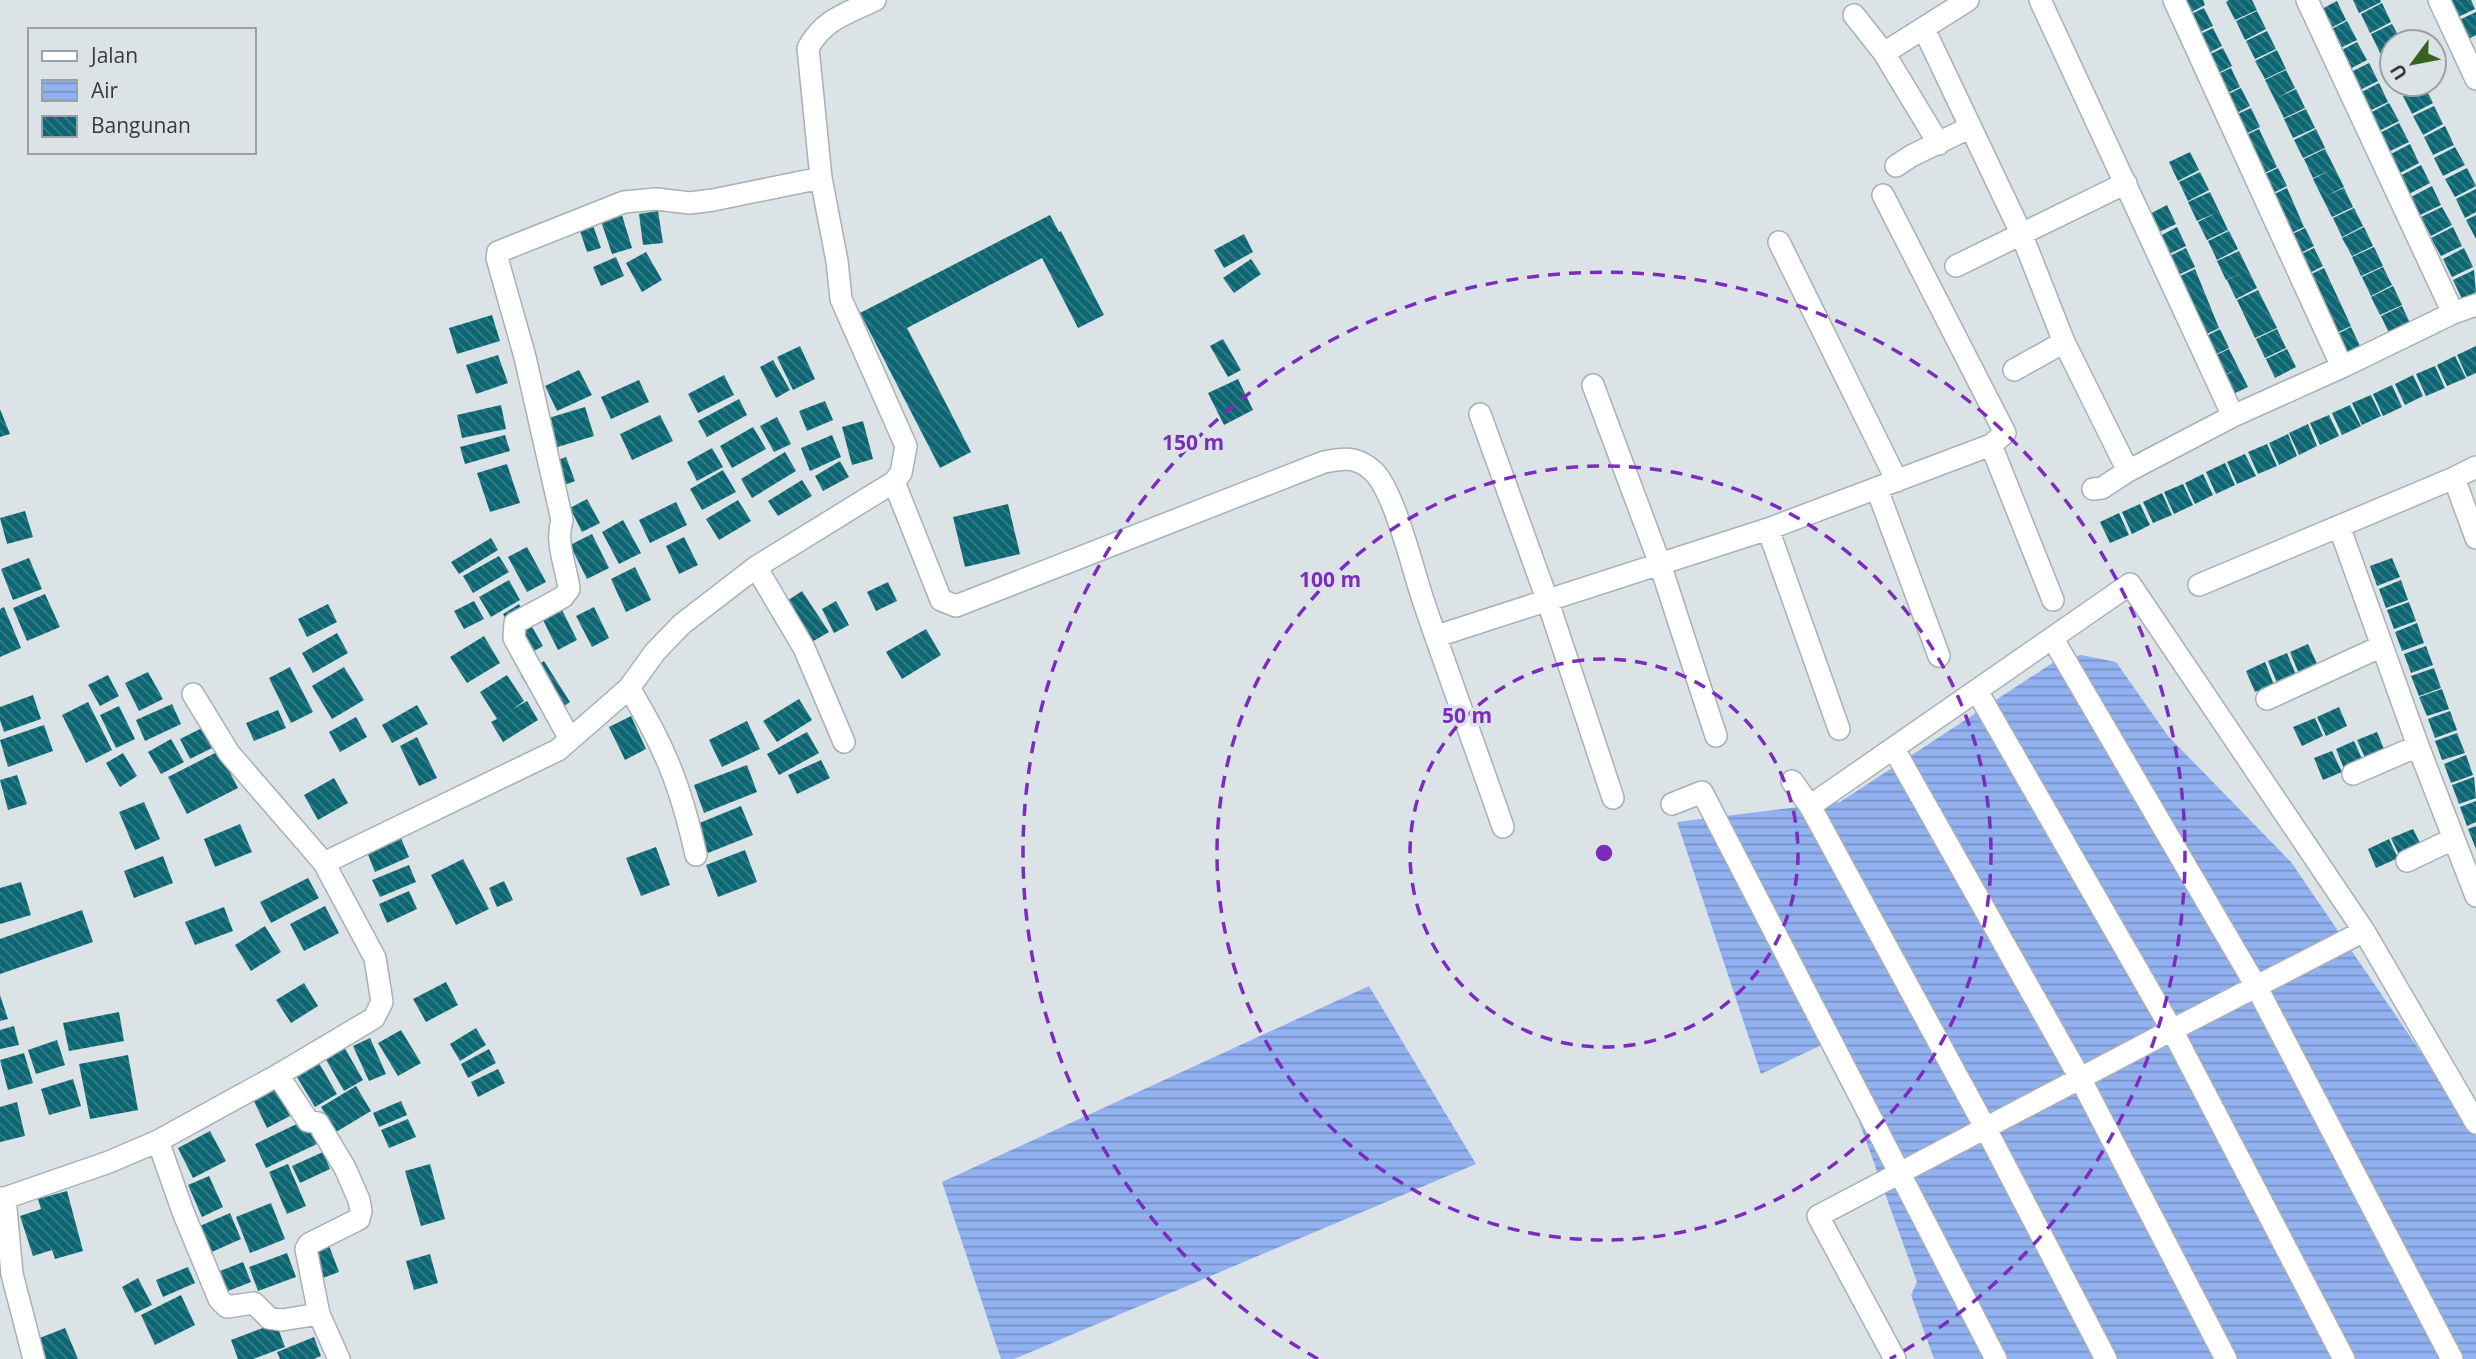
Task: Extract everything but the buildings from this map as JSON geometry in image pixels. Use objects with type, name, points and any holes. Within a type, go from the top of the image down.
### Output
[{"type":"street","points":[[324,863],[558,750],[629,688],[660,646],[681,624],[756,567],[894,482],[901,473],[906,446],[841,299],[837,261],[821,178],[808,48],[816,33],[827,23],[875,0]]},
{"type":"street","points":[[1884,53],[1968,0]]},
{"type":"street","points":[[2040,0],[2233,416]]},
{"type":"street","points":[[2174,0],[2342,367]]},
{"type":"street","points":[[2307,0],[2453,313]]},
{"type":"street","points":[[2439,0],[2476,79]]},
{"type":"street","points":[[1854,15],[1884,53],[1939,144]]},
{"type":"street","points":[[1924,29],[2021,233],[2064,342],[2128,471]]},
{"type":"street","points":[[1896,166],[1971,127]]},
{"type":"street","points":[[570,739],[514,638],[515,623],[563,597],[569,589],[559,548],[562,520],[525,357],[497,258],[498,253],[624,202],[656,199],[690,203],[821,178]]},
{"type":"street","points":[[1955,266],[2126,183]]},
{"type":"street","points":[[1437,636],[1768,529],[1992,445],[2005,433],[1883,195]]},
{"type":"street","points":[[1779,242],[1887,485],[1939,656]]},
{"type":"street","points":[[2094,489],[2102,488],[2128,471],[2233,416],[2476,304]]},
{"type":"street","points":[[2014,370],[2064,342]]},
{"type":"street","points":[[1593,385],[1660,564],[1716,736]]},
{"type":"street","points":[[1480,414],[1547,599],[1613,798]]},
{"type":"street","points":[[1992,445],[2053,600]]},
{"type":"street","points":[[894,482],[941,600],[956,606],[1324,462],[1345,457],[1374,472],[1392,504],[1503,827]]},
{"type":"street","points":[[2199,585],[2476,467]]},
{"type":"street","points":[[2454,478],[2476,538]]},
{"type":"street","points":[[2339,526],[2418,746],[2476,896]]},
{"type":"street","points":[[1768,529],[1839,729]]},
{"type":"street","points":[[756,567],[804,648],[844,742]]},
{"type":"street","points":[[1810,806],[2130,584],[2364,931],[2476,1123]]},
{"type":"street","points":[[2053,639],[2256,986],[2452,1359]]},
{"type":"street","points":[[2267,699],[2382,646]]},
{"type":"street","points":[[629,688],[655,730],[673,769],[685,805],[696,855]]},
{"type":"street","points":[[1977,691],[2172,1030],[2344,1359]]},
{"type":"street","points":[[34,1359],[12,1274],[3,1198],[109,1162],[158,1141],[374,1018],[383,1002],[375,958],[324,863],[229,753],[193,694]]},
{"type":"street","points":[[2353,774],[2418,746]]},
{"type":"street","points":[[1894,749],[2080,1078],[2226,1359]]},
{"type":"street","points":[[1792,781],[1810,806],[1986,1129],[2106,1359]]},
{"type":"street","points":[[1672,804],[1702,792],[1996,1359]]},
{"type":"street","points":[[2407,861],[2453,839]]},
{"type":"street","points":[[1895,1359],[1818,1216],[2364,931]]},
{"type":"street","points":[[278,1075],[308,1121],[318,1123],[326,1134],[359,1200],[359,1219],[309,1244],[306,1249],[319,1314],[339,1359]]},
{"type":"street","points":[[158,1141],[183,1212],[219,1299],[227,1307],[254,1303],[269,1318],[282,1320],[319,1314]]},
{"type":"water","points":[[2081,655],[2116,662],[2168,736],[2291,862],[2476,1133],[2476,1359],[1934,1359],[1911,1295],[1917,1282],[1830,1041],[1761,1074],[1677,822],[1840,802],[2054,662]]},
{"type":"water","points":[[1369,986],[1476,1164],[1014,1359],[1001,1359],[942,1182]]}]
